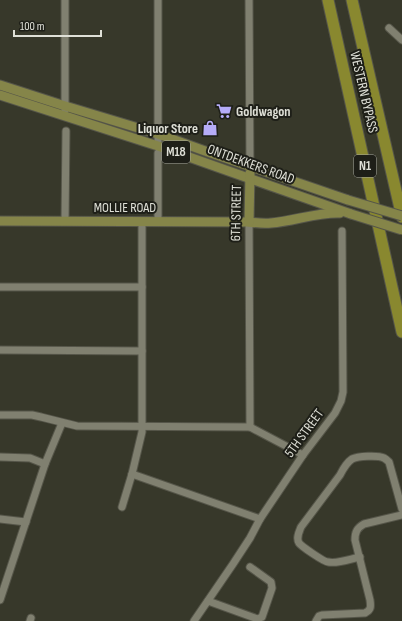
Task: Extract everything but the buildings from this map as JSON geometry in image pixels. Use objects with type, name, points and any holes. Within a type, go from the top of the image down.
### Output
[{"type":"highway","name":"WESTERN BYPASS","points":[[328,0],[402,332]]},
{"type":"highway","name":"WESTERN BYPASS","points":[[352,0],[402,217]]},
{"type":"main road","name":"ONTDEKKERS ROAD","points":[[0,85],[158,134],[250,167],[402,217]]},
{"type":"main road","name":"ONTDEKKERS ROAD","points":[[0,95],[65,116],[158,150],[251,179],[349,214],[402,230]]},
{"type":"main road","name":"6TH STREET","points":[[250,167],[250,222]]},
{"type":"main road","name":"MOLLIE ROAD","points":[[0,221],[272,223],[324,214],[349,214]]},
{"type":"street","points":[[64,0],[65,116]]},
{"type":"street","points":[[158,0],[158,221]]},
{"type":"street","name":"6TH STREET","points":[[249,0],[250,167]]},
{"type":"street","points":[[389,28],[402,40]]},
{"type":"street","points":[[65,221],[66,131]]},
{"type":"street","points":[[122,507],[141,438],[142,426],[142,222]]},
{"type":"street","name":"6TH STREET","points":[[250,222],[250,427]]},
{"type":"street","name":"5TH STREET","points":[[194,621],[237,558],[260,519],[303,455],[335,413],[339,405],[343,392],[342,231]]},
{"type":"street","points":[[0,287],[142,286]]},
{"type":"street","points":[[0,350],[142,351]]},
{"type":"street","points":[[0,415],[42,417],[77,426],[250,427],[303,455]]},
{"type":"street","points":[[0,600],[3,585],[45,464],[62,423]]},
{"type":"street","points":[[360,557],[339,562],[324,561],[299,543],[298,539],[301,527],[345,465],[352,459],[377,456],[384,457],[389,462],[402,509]]},
{"type":"street","points":[[0,458],[30,458],[45,464]]},
{"type":"street","points":[[132,474],[260,519]]},
{"type":"street","points":[[316,621],[319,616],[322,615],[365,613],[369,611],[371,605],[355,536],[359,528],[364,524],[402,515]]},
{"type":"street","points":[[0,519],[26,522]]},
{"type":"street","points":[[208,601],[258,619],[262,617],[272,588],[271,584],[250,567]]},
{"type":"place","name":"Goldwagon","points":[[224,111]]},
{"type":"place","name":"Liquor Store","points":[[210,128]]}]
